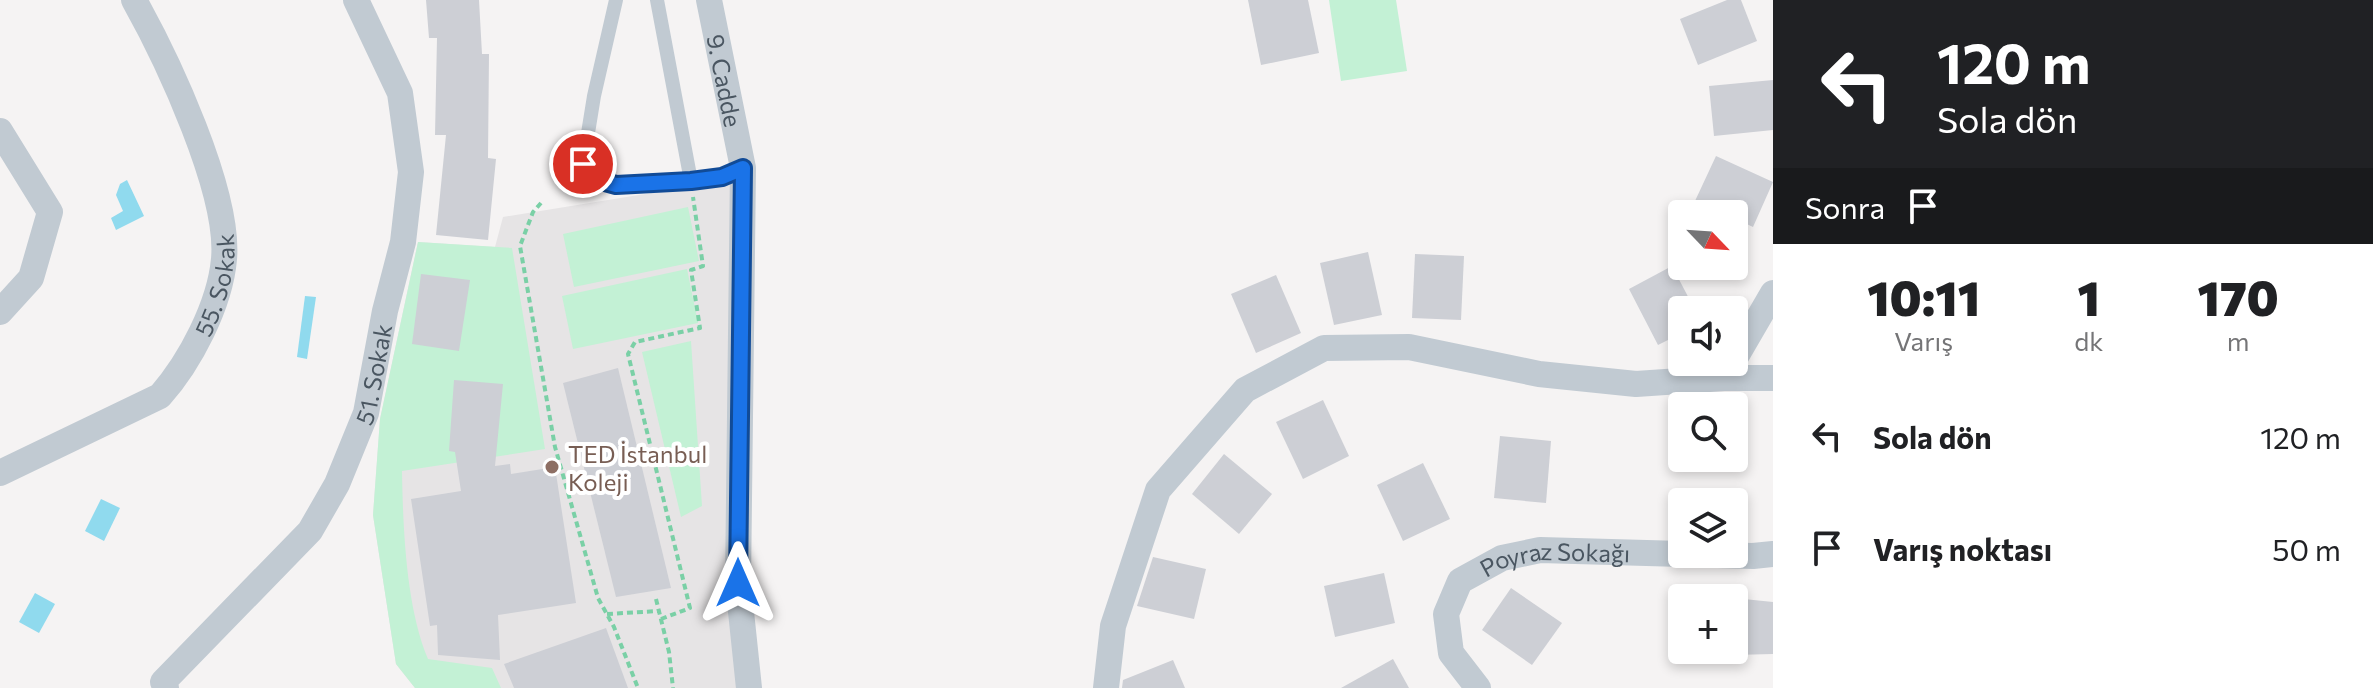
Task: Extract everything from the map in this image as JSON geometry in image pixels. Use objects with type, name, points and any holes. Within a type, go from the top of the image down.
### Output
[{"type":"street","name":"55. Sokak","points":[[0,473],[160,396],[178,376],[210,315],[224,259],[220,208],[200,145],[150,29],[134,0]]},
{"type":"street","name":"51. Sokak","points":[[166,688],[163,682],[310,531],[337,484],[366,413],[385,311],[403,242],[411,172],[400,93],[356,0]]},
{"type":"street","name":"9. Cadde","points":[[709,0],[743,168],[738,583],[749,688]]},
{"type":"street","points":[[0,131],[50,212],[31,278],[0,312]]},
{"type":"street","points":[[1748,336],[1773,293]]},
{"type":"street","points":[[1106,688],[1113,626],[1158,490],[1245,390],[1324,348],[1409,347],[1539,374],[1636,384],[1680,376]]},
{"type":"street","points":[[1748,372],[1773,378]]},
{"type":"street","name":"Poyraz Sokağı","points":[[1478,688],[1451,653],[1446,614],[1460,581],[1502,558],[1540,550],[1773,554]]},
{"type":"lane","points":[[616,0],[594,96],[583,164],[594,179],[605,184],[691,181],[722,177],[743,168]]},
{"type":"lane","points":[[657,0],[691,181]]},
{"type":"path","points":[[661,619],[690,608],[628,354],[635,342],[700,328],[691,270],[703,266],[691,181]]},
{"type":"path","points":[[541,203],[533,212],[520,246],[555,447],[598,598],[638,688]]},
{"type":"path","points":[[656,599],[669,652],[673,688]]},
{"type":"path","points":[[607,614],[659,611]]},
{"type":"shaded area","name":"TED İstanbul Koleji","points":[[731,180],[739,688],[415,688],[396,664],[373,515],[380,419],[418,242],[495,247],[503,217]]},
{"type":"green space","points":[[1329,0],[1396,0],[1407,71],[1341,81]]},
{"type":"green space","points":[[688,207],[699,261],[574,287],[563,234]]},
{"type":"green space","points":[[418,242],[512,248],[545,449],[402,471],[410,592],[428,659],[492,668],[501,688],[415,688],[396,664],[373,515],[380,419]]},
{"type":"green space","points":[[687,269],[698,323],[573,349],[562,296]]},
{"type":"green space","points":[[691,341],[702,506],[681,517],[642,352]]},
{"type":"water","points":[[127,180],[144,216],[116,230],[111,218],[123,211],[116,195],[120,184]]},
{"type":"water","points":[[305,296],[316,297],[307,359],[297,357]]},
{"type":"water","points":[[101,499],[120,508],[104,541],[85,531]]},
{"type":"water","points":[[35,593],[55,604],[39,633],[19,622]]},
{"type":"building","points":[[426,0],[479,0],[482,54],[489,54],[488,158],[496,159],[488,240],[436,235],[446,135],[435,135],[437,38],[429,38]]},
{"type":"building","points":[[1248,0],[1308,0],[1319,53],[1261,65]]},
{"type":"building","points":[[1727,0],[1741,0],[1757,41],[1698,65],[1680,19]]},
{"type":"building","points":[[1773,80],[1773,130],[1714,136],[1709,86]]},
{"type":"building","points":[[1716,156],[1773,182],[1753,227],[1748,225],[1748,200],[1695,200]]},
{"type":"building","points":[[1368,252],[1382,315],[1334,325],[1320,263]]},
{"type":"building","points":[[1415,254],[1464,256],[1461,320],[1412,318]]},
{"type":"building","points":[[1668,268],[1668,280],[1679,280],[1688,296],[1668,296],[1668,340],[1658,345],[1629,289]]},
{"type":"building","points":[[421,274],[470,280],[459,351],[412,344]]},
{"type":"building","points":[[1276,275],[1301,333],[1256,353],[1231,294]]},
{"type":"building","points":[[618,368],[671,588],[616,597],[563,383]]},
{"type":"building","points":[[454,380],[503,384],[495,466],[510,464],[511,474],[555,467],[576,603],[498,615],[500,660],[438,655],[437,625],[430,626],[411,499],[461,491],[455,452],[449,451]]},
{"type":"building","points":[[1323,400],[1349,456],[1303,479],[1276,422]]},
{"type":"building","points":[[1500,436],[1551,441],[1546,503],[1494,498]]},
{"type":"building","points":[[1224,454],[1272,494],[1239,534],[1192,494]]},
{"type":"building","points":[[1423,463],[1450,519],[1403,541],[1377,485]]},
{"type":"building","points":[[1153,557],[1206,569],[1194,619],[1137,606]]},
{"type":"building","points":[[1384,573],[1395,623],[1335,637],[1324,586]]},
{"type":"building","points":[[1511,588],[1562,623],[1532,665],[1482,630]]},
{"type":"building","points":[[1748,599],[1773,602],[1773,654],[1748,655]]},
{"type":"building","points":[[606,628],[628,688],[514,688],[504,664]]},
{"type":"building","points":[[1393,659],[1409,688],[1341,688]]},
{"type":"building","points":[[1173,660],[1185,688],[1122,688],[1123,680]]},
{"type":"place","name":"TED İstanbul Koleji","points":[[552,467]]},
{"type":"route","points":[[583,164],[594,179],[616,185],[722,177],[743,168],[738,583]]}]
